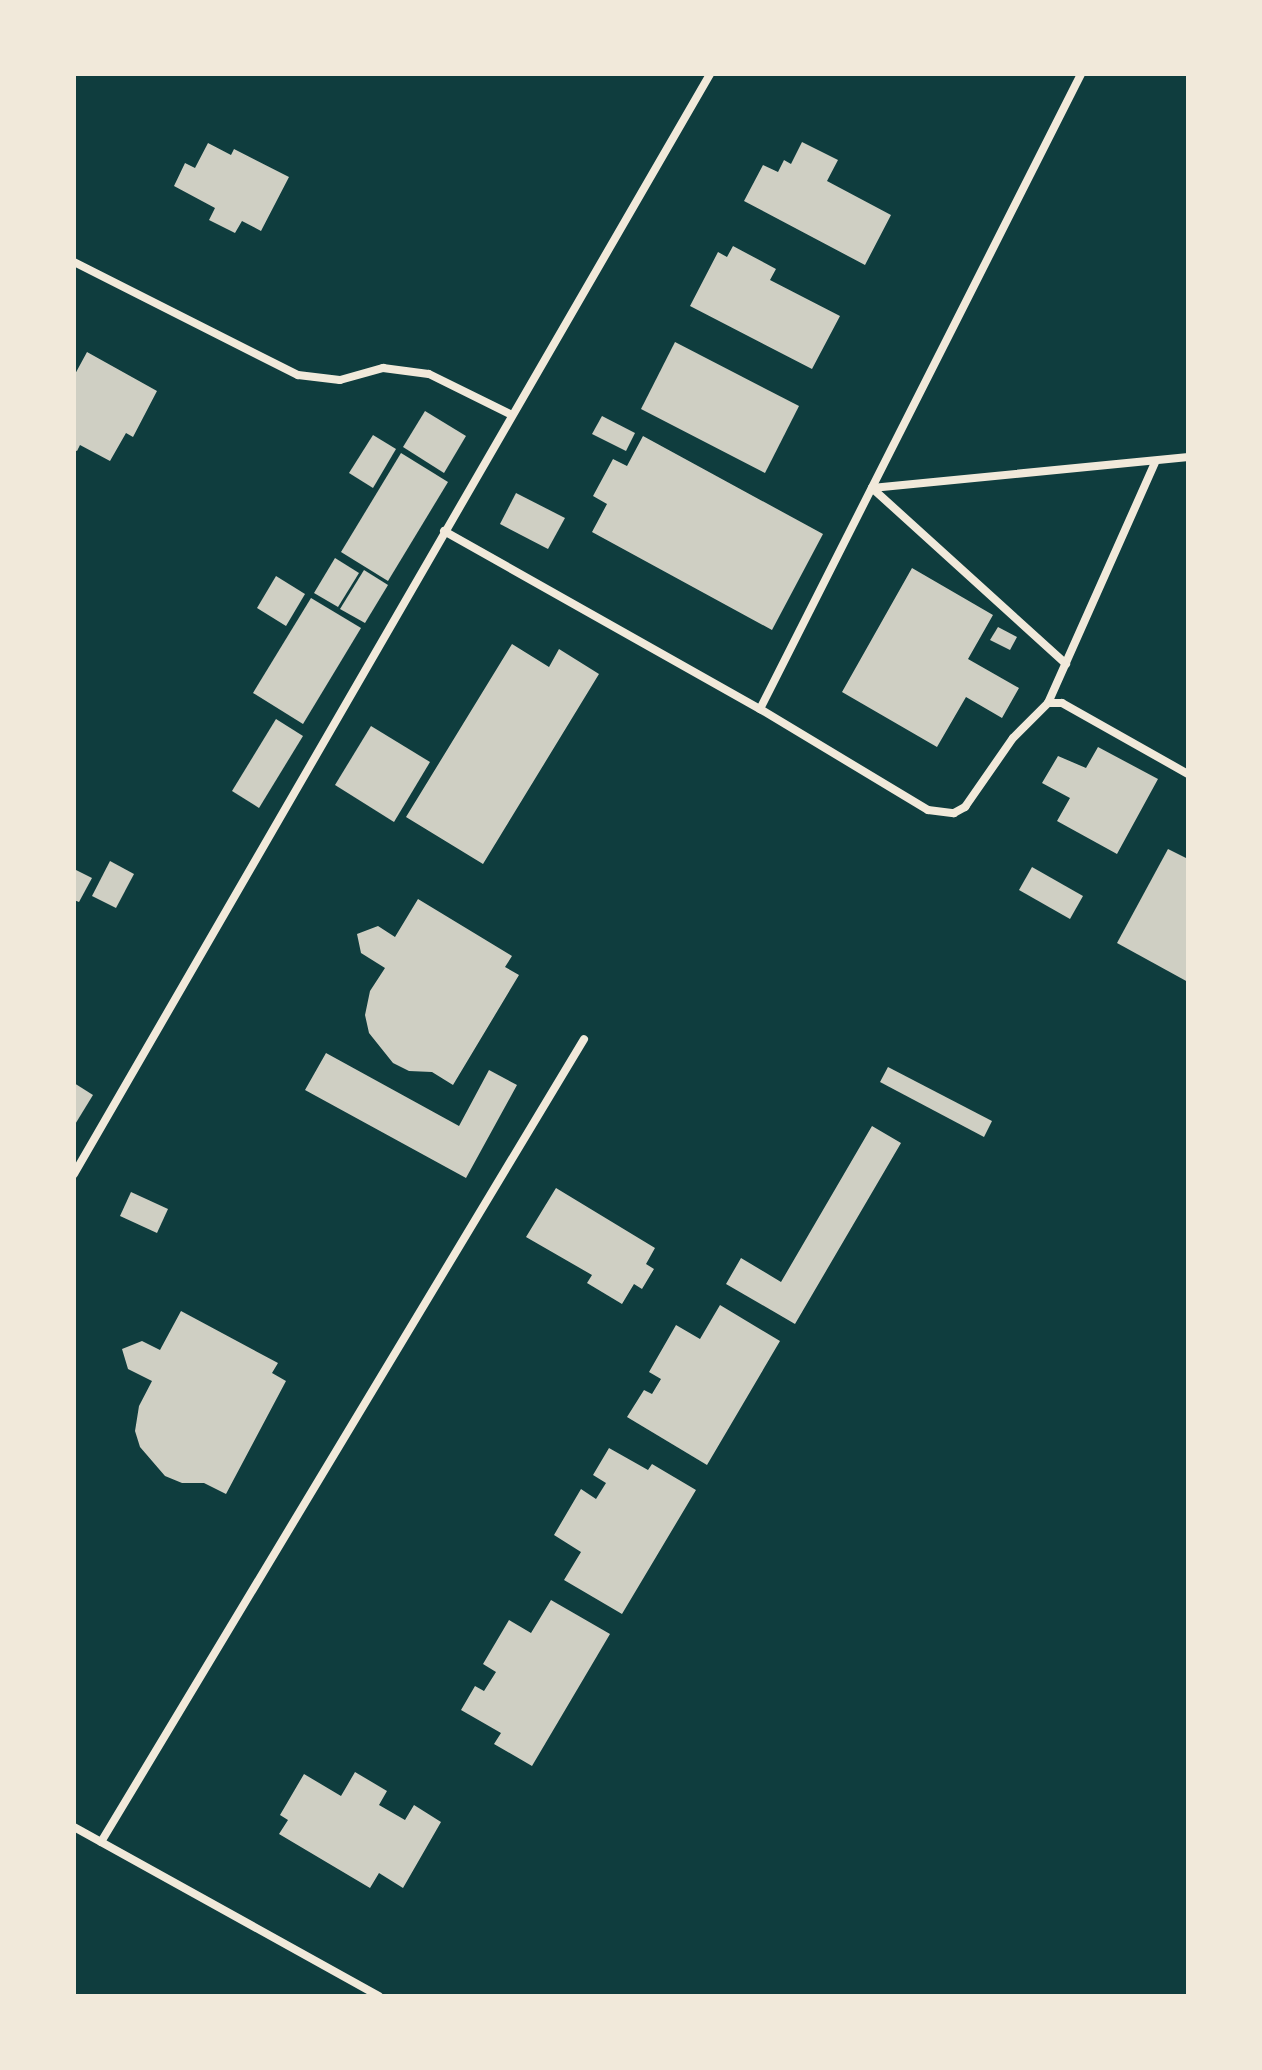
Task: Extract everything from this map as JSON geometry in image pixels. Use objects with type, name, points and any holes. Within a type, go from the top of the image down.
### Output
[{"type":"street","points":[[74,1174],[510,414],[710,74]]},
{"type":"street","points":[[760,709],[1081,74]]},
{"type":"street","points":[[74,262],[298,375],[340,380],[383,368],[429,374],[510,414]]},
{"type":"street","points":[[872,488],[1155,463],[1188,457]]},
{"type":"street","points":[[444,531],[760,709],[928,810],[941,814],[954,813],[965,807],[1013,738],[1048,703],[1155,463]]},
{"type":"street","points":[[872,488],[1066,664]]},
{"type":"street","points":[[1048,703],[1062,703],[1188,774]]},
{"type":"street","points":[[101,1842],[584,1039]]},
{"type":"street","points":[[74,1827],[379,1996]]},
{"type":"building","points":[[802,142],[838,160],[827,181],[891,215],[865,265],[744,201],[763,165],[778,172],[784,160],[791,164]]},
{"type":"building","points":[[208,143],[231,155],[234,149],[289,177],[261,231],[242,221],[235,233],[209,220],[215,208],[174,186],[185,163],[195,168]]},
{"type":"building","points":[[733,246],[776,269],[770,280],[840,316],[812,369],[690,306],[718,252],[727,257]]},
{"type":"building","points":[[675,342],[799,406],[765,473],[641,409]]},
{"type":"building","points":[[87,352],[157,391],[133,437],[126,433],[110,461],[80,445],[77,451],[74,450],[74,376]]},
{"type":"building","points":[[425,411],[466,436],[444,473],[403,447]]},
{"type":"building","points":[[602,416],[635,433],[626,451],[592,434]]},
{"type":"building","points":[[373,435],[396,449],[373,488],[349,473]]},
{"type":"building","points":[[643,436],[823,534],[772,630],[592,532],[607,504],[593,496],[613,459],[627,466]]},
{"type":"building","points":[[401,453],[448,482],[388,581],[341,552]]},
{"type":"building","points":[[516,493],[565,518],[548,549],[500,524]]},
{"type":"building","points":[[335,558],[359,573],[338,607],[314,593]]},
{"type":"building","points":[[912,568],[993,615],[968,659],[1019,688],[1002,718],[966,697],[937,747],[842,692]]},
{"type":"building","points":[[364,570],[388,585],[365,623],[340,609]]},
{"type":"building","points":[[276,576],[305,594],[286,626],[257,608]]},
{"type":"building","points":[[311,598],[361,628],[303,724],[253,693]]},
{"type":"building","points":[[998,627],[1017,637],[1010,650],[990,640]]},
{"type":"building","points":[[512,644],[549,667],[559,649],[599,674],[483,864],[406,817]]},
{"type":"building","points":[[276,719],[303,736],[259,808],[232,791]]},
{"type":"building","points":[[371,726],[430,762],[394,822],[335,785]]},
{"type":"building","points":[[1098,747],[1158,779],[1117,854],[1057,821],[1070,798],[1042,783],[1058,756],[1086,768]]},
{"type":"building","points":[[1168,849],[1188,859],[1188,982],[1117,943]]},
{"type":"building","points":[[110,861],[134,874],[116,908],[92,896]]},
{"type":"building","points":[[1032,867],[1083,896],[1070,919],[1019,890]]},
{"type":"building","points":[[74,869],[92,878],[79,902],[74,900]]},
{"type":"building","points":[[418,899],[512,956],[505,967],[519,975],[453,1085],[432,1072],[409,1071],[393,1063],[369,1033],[365,1015],[370,991],[385,968],[361,953],[357,934],[378,926],[395,937]]},
{"type":"building","points":[[326,1053],[459,1126],[489,1070],[517,1085],[466,1178],[305,1090]]},
{"type":"building","points":[[888,1067],[992,1121],[984,1137],[880,1082]]},
{"type":"building","points":[[74,1083],[93,1095],[74,1126]]},
{"type":"building","points":[[872,1126],[901,1143],[795,1324],[726,1284],[741,1258],[781,1282]]},
{"type":"building","points":[[556,1188],[655,1248],[646,1264],[654,1269],[642,1289],[634,1284],[622,1304],[587,1283],[592,1275],[526,1237]]},
{"type":"building","points":[[131,1192],[168,1209],[157,1233],[120,1216]]},
{"type":"building","points":[[720,1305],[780,1341],[707,1465],[627,1417],[644,1390],[652,1394],[661,1379],[649,1372],[676,1325],[700,1339]]},
{"type":"building","points":[[181,1311],[278,1363],[272,1373],[286,1381],[226,1494],[204,1483],[182,1483],[165,1476],[140,1447],[135,1431],[139,1406],[152,1381],[128,1369],[122,1349],[142,1341],[160,1350]]},
{"type":"building","points":[[609,1448],[648,1470],[652,1464],[696,1490],[622,1614],[564,1580],[581,1552],[554,1535],[581,1489],[596,1499],[606,1483],[593,1475]]},
{"type":"building","points":[[551,1600],[610,1634],[532,1766],[494,1744],[501,1733],[461,1710],[475,1686],[484,1691],[496,1672],[483,1664],[509,1620],[531,1633]]},
{"type":"building","points":[[355,1772],[387,1791],[379,1805],[405,1820],[414,1805],[441,1822],[403,1888],[379,1873],[370,1888],[279,1834],[288,1820],[280,1815],[304,1774],[341,1796]]}]
